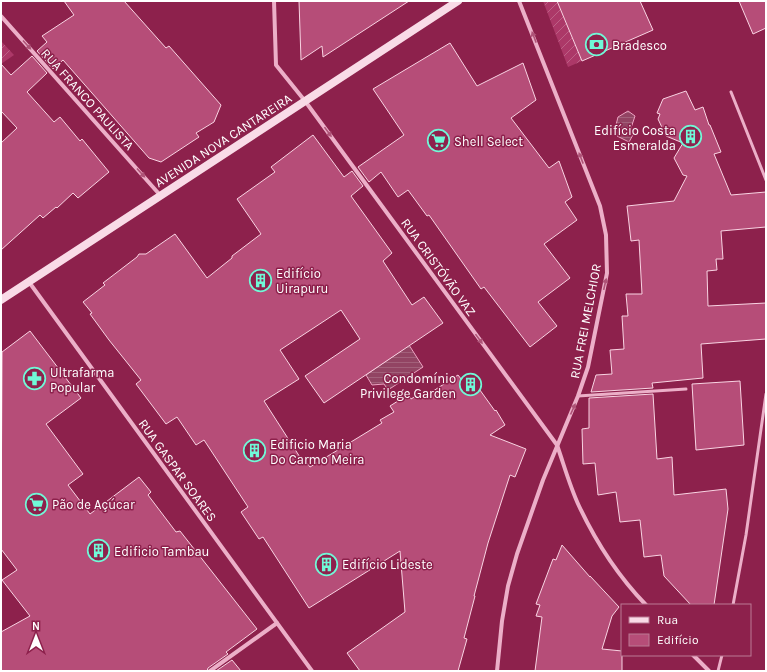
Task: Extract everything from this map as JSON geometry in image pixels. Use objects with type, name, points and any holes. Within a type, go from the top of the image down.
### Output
[{"type":"main road","name":"AVENIDA NOVA CANTAREIRA","points":[[1,300],[458,1]]},
{"type":"street","name":"RUA CRISTÓVÃO VAZ","points":[[274,1],[276,65],[305,101],[557,445],[578,504],[591,530],[611,562],[635,594],[645,604]]},
{"type":"street","name":"RUA FREI MELCHIOR","points":[[497,671],[502,621],[508,586],[528,519],[578,396],[588,367],[607,273],[606,235],[600,206],[519,1]]},
{"type":"street","name":"RUA FRANCO PAULISTA","points":[[1,16],[160,195]]},
{"type":"street","name":"RUA GASPAR SOARES","points":[[29,281],[312,671]]},
{"type":"street","points":[[210,671],[277,623]]},
{"type":"street","points":[[694,656],[709,671]]},
{"type":"lane","points":[[731,92],[766,180]]},
{"type":"lane","points":[[578,396],[686,389]]},
{"type":"lane","points":[[733,604],[746,535],[766,394]]},
{"type":"lane","points":[[718,671],[722,656]]},
{"type":"shaded area","points":[[543,1],[557,1],[582,61],[568,67]]},
{"type":"shaded area","points":[[1,41],[14,55],[1,64]]},
{"type":"shaded area","points":[[628,111],[635,116],[631,128],[634,133],[629,142],[617,136],[613,127],[616,125],[618,117]]},
{"type":"shaded area","points":[[409,345],[423,367],[388,390],[384,384],[372,385],[366,375]]},
{"type":"building","points":[[64,1],[124,1],[166,48],[169,46],[221,105],[214,122],[196,133],[199,137],[161,162],[149,158],[63,60],[53,69],[37,51],[47,42],[42,36],[74,15]]},
{"type":"building","points":[[299,1],[409,1],[323,57],[322,46],[301,60]]},
{"type":"building","name":"Bradesco","points":[[557,1],[640,1],[653,30],[582,61]]},
{"type":"building","points":[[739,1],[766,1],[766,28],[753,34]]},
{"type":"building","points":[[450,43],[477,86],[523,63],[536,100],[511,118],[549,168],[559,161],[572,197],[565,202],[577,220],[544,244],[570,278],[538,302],[557,326],[530,347],[484,287],[481,289],[429,215],[427,216],[408,190],[398,197],[381,172],[369,182],[358,167],[404,135],[373,89]]},
{"type":"building","points":[[32,56],[47,73],[27,92],[54,122],[60,117],[80,141],[82,139],[109,172],[78,198],[73,193],[57,208],[56,207],[43,218],[40,215],[1,250],[1,143],[17,128],[1,111],[1,64],[11,75]]},
{"type":"building","points":[[686,91],[695,110],[703,107],[721,152],[714,154],[731,195],[766,192],[766,227],[721,231],[723,259],[716,259],[717,270],[707,271],[708,306],[766,303],[766,339],[701,344],[703,378],[652,383],[653,388],[591,392],[596,375],[612,374],[610,350],[624,349],[622,316],[628,316],[626,294],[642,294],[639,240],[631,241],[627,206],[674,201],[687,176],[683,175],[674,158],[683,143],[666,136],[658,119],[660,114],[657,113],[663,99]]},
{"type":"building","points":[[313,135],[344,177],[352,171],[363,186],[351,196],[392,253],[383,261],[412,305],[424,297],[443,323],[324,403],[305,376],[360,339],[341,310],[280,350],[299,379],[264,401],[305,465],[307,463],[310,467],[382,423],[380,420],[394,412],[390,406],[409,394],[411,399],[424,391],[427,395],[458,375],[465,384],[472,379],[495,411],[496,410],[505,425],[490,435],[526,449],[515,477],[510,475],[488,543],[464,638],[467,639],[458,671],[360,671],[347,653],[405,612],[400,551],[309,608],[263,537],[259,539],[241,512],[248,507],[204,440],[196,445],[177,417],[166,424],[136,384],[141,380],[109,340],[90,314],[92,313],[83,302],[105,285],[103,283],[139,254],[146,254],[175,234],[207,278],[232,258],[232,256],[261,234],[237,199],[275,172],[271,167]]},
{"type":"building","points":[[30,331],[81,398],[46,424],[83,474],[68,485],[90,514],[139,477],[151,492],[148,495],[176,532],[180,531],[257,629],[226,652],[228,654],[208,668],[207,671],[1,671],[1,632],[30,616],[2,580],[17,570],[1,549],[2,352]]},
{"type":"building","points":[[740,381],[744,445],[696,450],[692,384]]},
{"type":"building","points":[[653,394],[657,459],[672,457],[674,495],[726,489],[728,509],[714,604],[690,604],[664,576],[661,555],[644,557],[640,520],[620,522],[616,492],[598,495],[595,463],[583,464],[582,429],[589,428],[589,398]]},
{"type":"building","points":[[562,545],[619,607],[612,616],[602,649],[621,651],[622,671],[535,671],[542,617],[536,616],[540,605],[536,604],[553,559],[556,560]]},
{"type":"building","points":[[232,660],[241,671],[216,671]]},
{"type":"place","name":"Bradesco","points":[[596,45]]},
{"type":"place","name":"Edifício Costa Esmeralda","points":[[691,137]]},
{"type":"place","name":"Shell Select","points":[[438,141]]},
{"type":"place","name":"Edifício Uirapuru","points":[[261,280]]},
{"type":"place","name":"Ultrafarma Popular","points":[[35,379]]},
{"type":"place","name":"Condomínio Privilege Garden","points":[[471,385]]},
{"type":"place","name":"Edificio Maria Do Carmo Meira","points":[[254,451]]},
{"type":"place","name":"Pão de Açúcar","points":[[37,504]]},
{"type":"place","name":"Edificio Tambau","points":[[99,551]]},
{"type":"place","name":"Edifício Lideste","points":[[327,564]]}]
